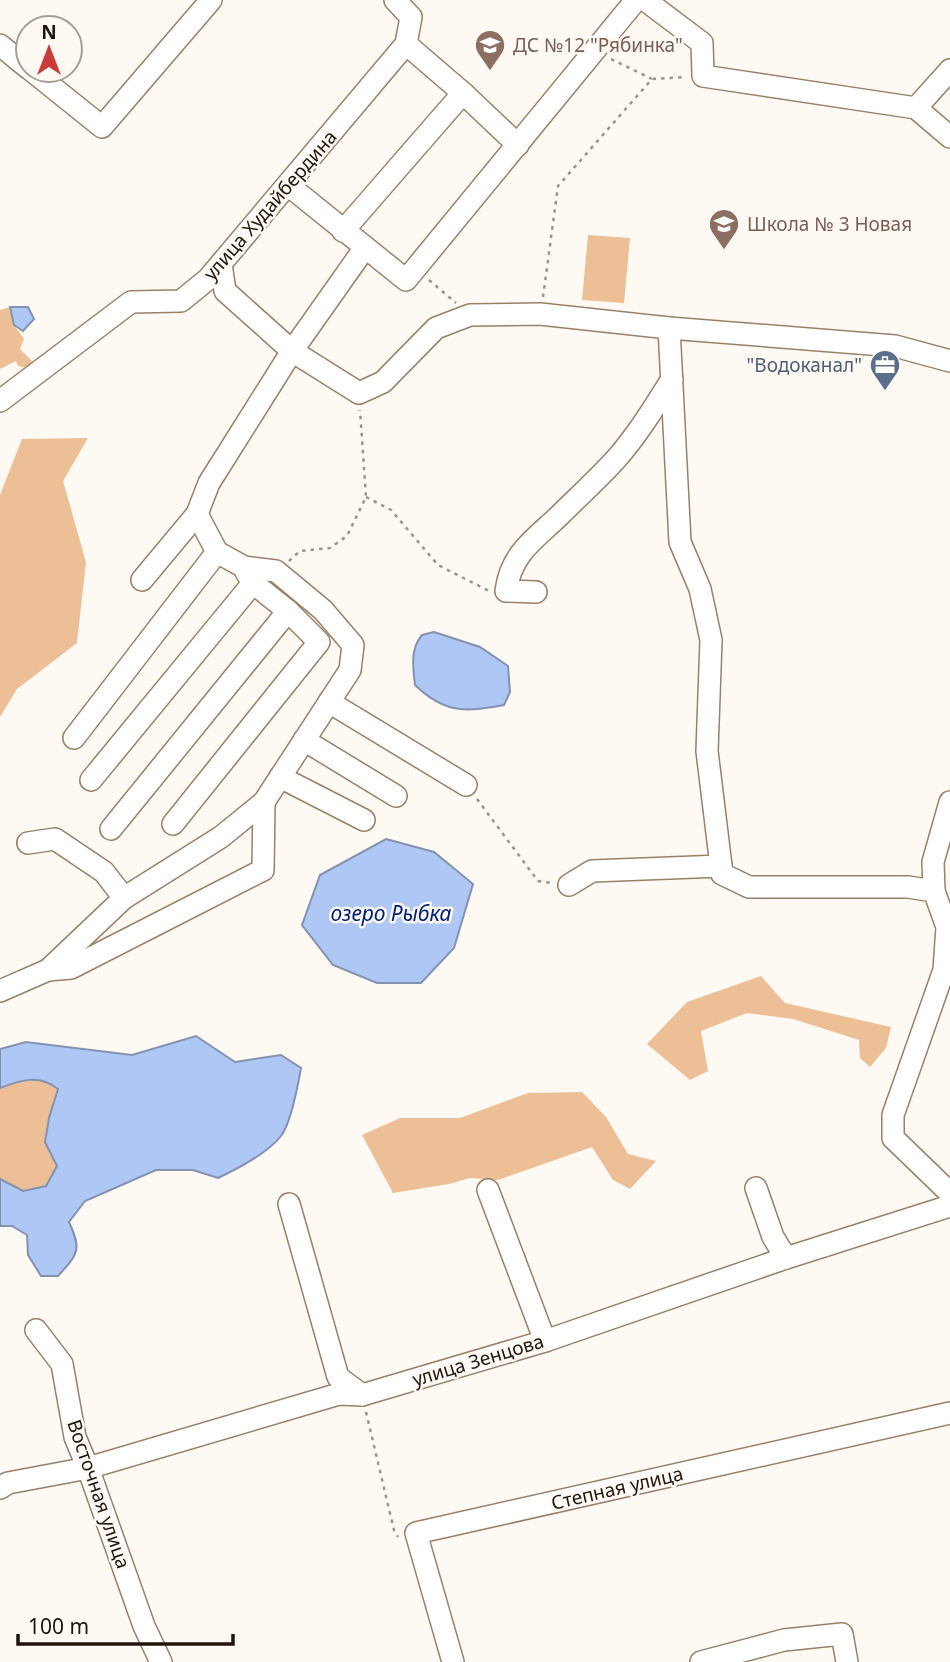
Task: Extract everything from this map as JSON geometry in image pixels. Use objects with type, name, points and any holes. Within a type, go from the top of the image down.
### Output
[{"type":"street","points":[[48,84],[102,127],[211,0]]},
{"type":"street","points":[[395,0],[411,17],[405,44],[463,93],[518,145]]},
{"type":"street","points":[[288,185],[364,249],[410,274],[636,0]]},
{"type":"street","points":[[645,0],[702,43],[704,76],[916,108],[950,137]]},
{"type":"street","name":"улица Худайбердина","points":[[0,401],[131,302],[181,301],[208,279],[405,44]]},
{"type":"street","points":[[0,46],[14,57]]},
{"type":"street","points":[[916,108],[950,70]]},
{"type":"street","points":[[343,231],[463,93]]},
{"type":"street","points":[[142,580],[197,514],[209,483],[292,351],[364,249]]},
{"type":"street","points":[[221,264],[225,291],[292,351],[359,393],[383,382],[436,328],[470,315],[540,314],[669,328],[895,346],[950,360]]},
{"type":"street","points":[[669,328],[680,542],[700,589],[711,640],[707,751],[722,873],[750,887],[908,887],[934,891]]},
{"type":"street","points":[[537,592],[506,591],[509,573],[521,553],[528,543],[558,517],[617,457],[643,425],[672,379]]},
{"type":"street","points":[[173,824],[319,642],[248,575],[217,552],[197,514]]},
{"type":"street","points":[[74,738],[217,552]]},
{"type":"street","points":[[0,992],[48,970],[124,898],[221,837],[264,802],[350,670],[353,645],[323,610],[276,572],[248,575],[91,780]]},
{"type":"street","points":[[111,829],[288,611]]},
{"type":"street","points":[[329,702],[466,785]]},
{"type":"street","points":[[304,740],[396,796]]},
{"type":"street","points":[[280,777],[364,820]]},
{"type":"street","points":[[48,970],[71,968],[263,870],[264,802]]},
{"type":"street","points":[[950,802],[933,862],[934,891],[947,927],[944,970],[893,1115],[893,1139],[950,1193]]},
{"type":"street","points":[[28,843],[55,839],[104,872],[124,898]]},
{"type":"street","points":[[569,886],[592,871],[721,866]]},
{"type":"street","points":[[756,1188],[772,1237],[786,1258]]},
{"type":"street","points":[[488,1190],[545,1341]]},
{"type":"street","points":[[289,1204],[338,1377],[362,1395]]},
{"type":"street","name":"улица Зенцова","points":[[0,1488],[8,1483],[88,1468],[339,1394],[362,1395],[545,1341],[786,1258],[950,1206]]},
{"type":"street","name":"Восточная улица","points":[[36,1330],[62,1364],[75,1437],[144,1626],[161,1662]]},
{"type":"street","name":"Степная улица","points":[[453,1662],[416,1533],[950,1413]]},
{"type":"street","points":[[701,1662],[784,1640],[842,1634],[847,1662]]},
{"type":"path","points":[[595,51],[652,79],[704,76]]},
{"type":"path","points":[[540,314],[558,186],[652,79]]},
{"type":"path","points":[[410,274],[470,315]]},
{"type":"path","points":[[276,572],[300,551],[330,548],[347,536],[366,497],[359,393]]},
{"type":"path","points":[[366,497],[391,510],[438,565],[499,596]]},
{"type":"path","points":[[466,785],[538,881],[569,886]]},
{"type":"path","points":[[362,1395],[394,1530],[402,1545]]},
{"type":"shaded area","points":[[588,235],[630,238],[624,303],[582,300]]},
{"type":"shaded area","points":[[10,307],[14,325],[24,339],[20,349],[32,361],[28,368],[18,366],[16,361],[0,369],[0,310]]},
{"type":"shaded area","points":[[88,438],[63,481],[86,562],[77,643],[17,689],[0,717],[0,495],[22,439]]},
{"type":"shaded area","points":[[761,976],[785,1003],[891,1027],[886,1048],[870,1067],[860,1058],[859,1040],[793,1019],[747,1013],[701,1031],[708,1071],[690,1080],[647,1044],[687,1002]]},
{"type":"shaded area","points":[[27,1078],[48,1082],[58,1089],[45,1142],[57,1166],[46,1186],[23,1191],[0,1179],[0,1088]]},
{"type":"shaded area","points":[[582,1092],[606,1117],[628,1154],[656,1161],[630,1189],[613,1180],[592,1147],[498,1180],[470,1178],[393,1193],[362,1135],[400,1118],[460,1118],[528,1093]]},
{"type":"water","points":[[10,307],[28,307],[34,319],[23,331],[14,325]]},
{"type":"water","points":[[434,632],[480,647],[508,666],[510,692],[504,705],[478,709],[446,706],[415,685],[413,659],[418,640],[422,635]]},
{"type":"water","name":"озеро Рыбка","points":[[386,839],[434,852],[473,884],[454,948],[421,983],[377,983],[333,965],[302,925],[320,875]]},
{"type":"water","points":[[196,1036],[235,1062],[281,1055],[301,1068],[285,1130],[275,1143],[260,1155],[218,1178],[193,1170],[156,1170],[85,1201],[69,1222],[77,1246],[74,1257],[58,1276],[41,1276],[28,1255],[27,1235],[12,1226],[0,1226],[0,1179],[23,1191],[46,1186],[57,1166],[45,1142],[58,1089],[37,1080],[0,1088],[0,1049],[26,1042],[132,1055]]},
{"type":"place","name":"ДС №12 \"Рябинка\"","points":[[490,72]]},
{"type":"place","name":"Школа № 3 Новая","points":[[724,251]]},
{"type":"place","name":"\"Водоканал\"","points":[[885,392]]}]
